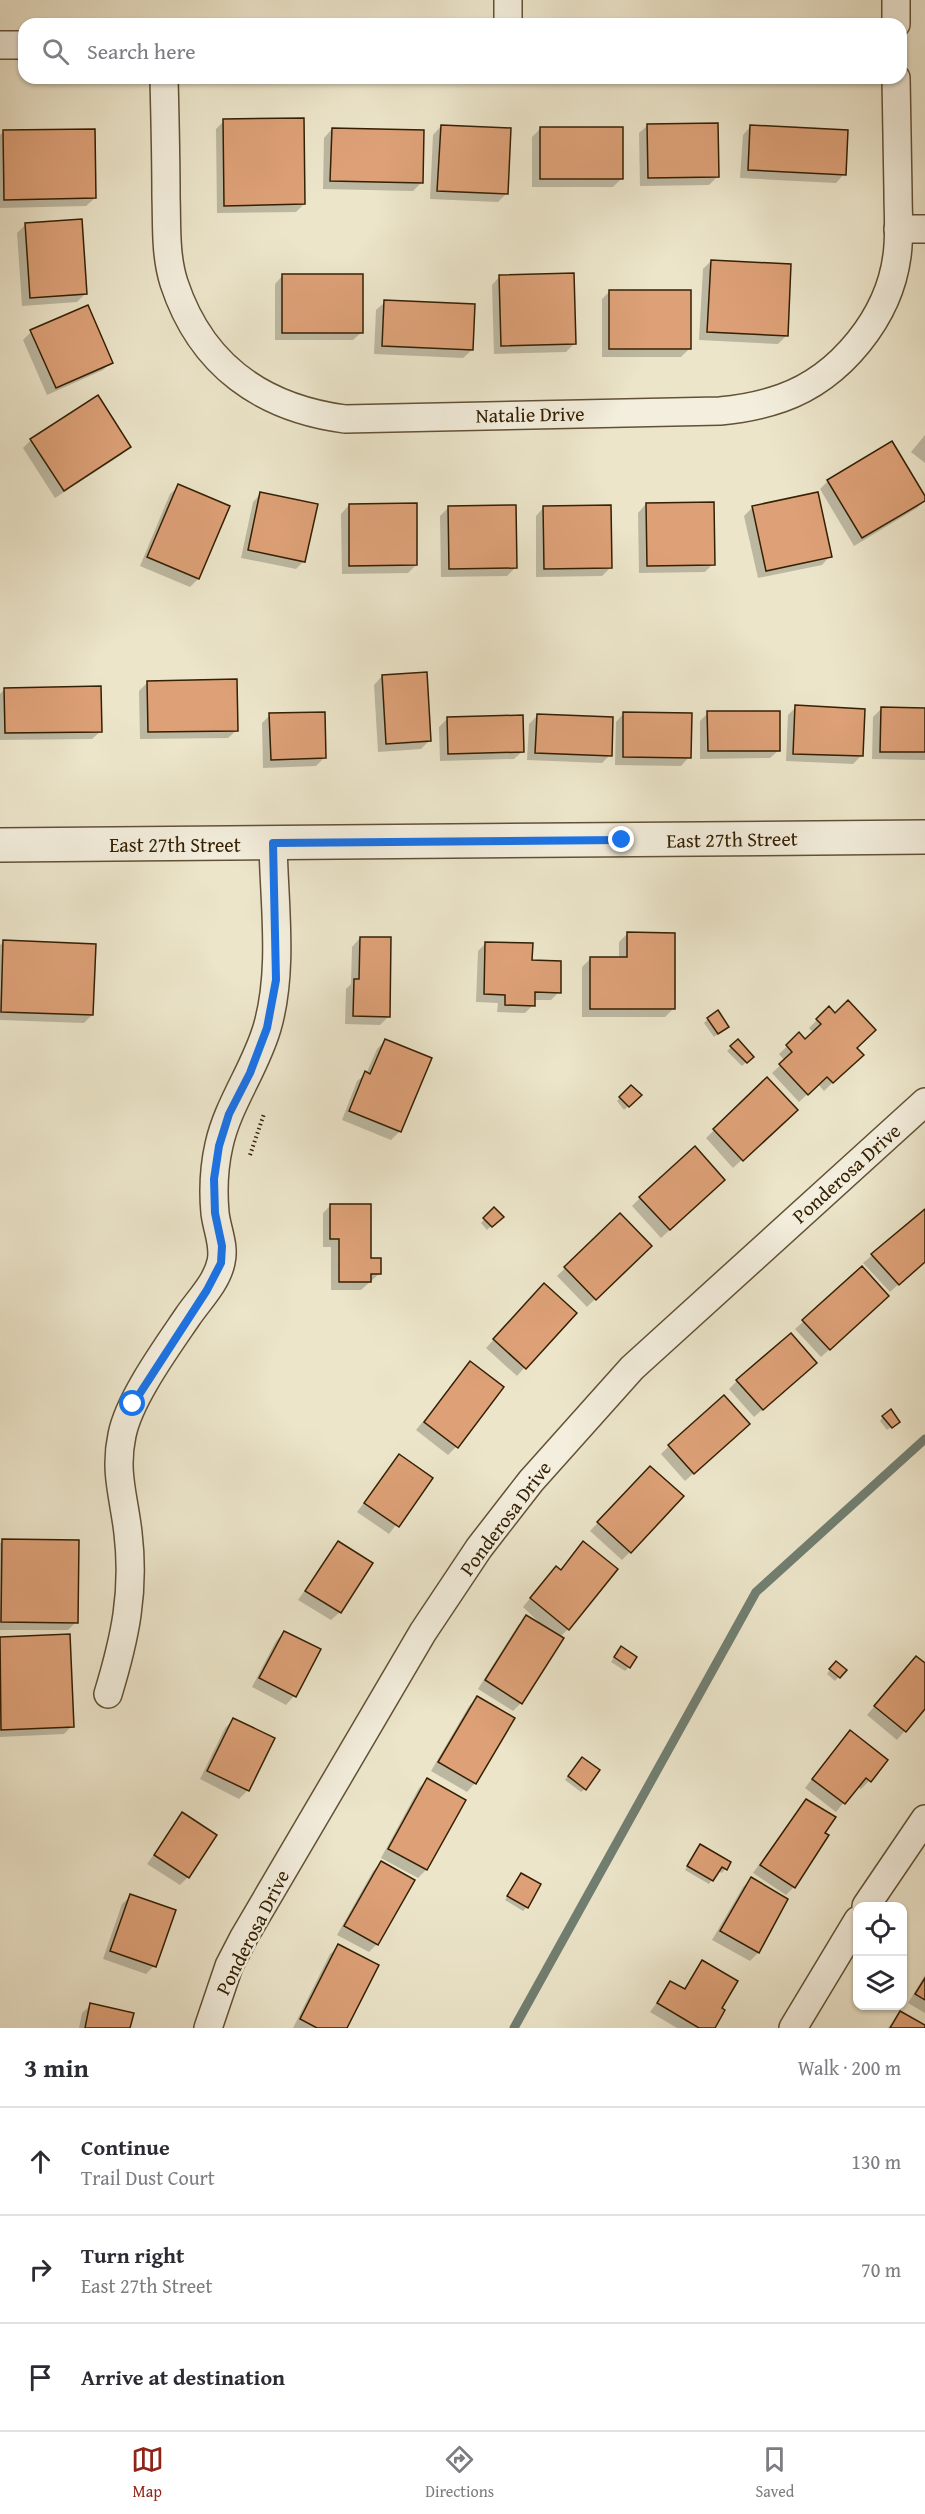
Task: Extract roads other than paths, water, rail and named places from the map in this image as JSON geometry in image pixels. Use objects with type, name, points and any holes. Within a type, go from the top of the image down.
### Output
[{"type":"street","points":[[508,0],[508,18]]},
{"type":"street","points":[[896,0],[896,18]]},
{"type":"street","points":[[0,45],[18,45]]},
{"type":"street","name":"Natalie Drive","points":[[164,84],[167,246],[174,282],[187,314],[204,342],[225,367],[251,388],[280,404],[312,414],[345,419],[720,411],[753,407],[784,397],[814,381],[848,354],[869,328],[885,299],[895,267],[898,229],[896,84]]},
{"type":"street","points":[[898,229],[925,229]]},
{"type":"street","name":"East 27th Street","points":[[0,845],[925,837]]},
{"type":"street","points":[[108,1694],[124,1640],[132,1593],[128,1532],[120,1496],[118,1467],[122,1433],[133,1404],[207,1290],[221,1263],[222,1246],[215,1213],[214,1179],[219,1146],[229,1114],[250,1073],[267,1028],[276,980],[273,843]]},
{"type":"street","name":"Ponderosa Drive","points":[[207,2028],[229,1966],[244,1937],[423,1632],[479,1548],[531,1481],[632,1368],[925,1102]]},
{"type":"street","points":[[869,1902],[925,1819]]},
{"type":"street","points":[[794,2028],[853,1928]]},
{"type":"waterway","points":[[514,2028],[756,1592],[925,1439]]}]
